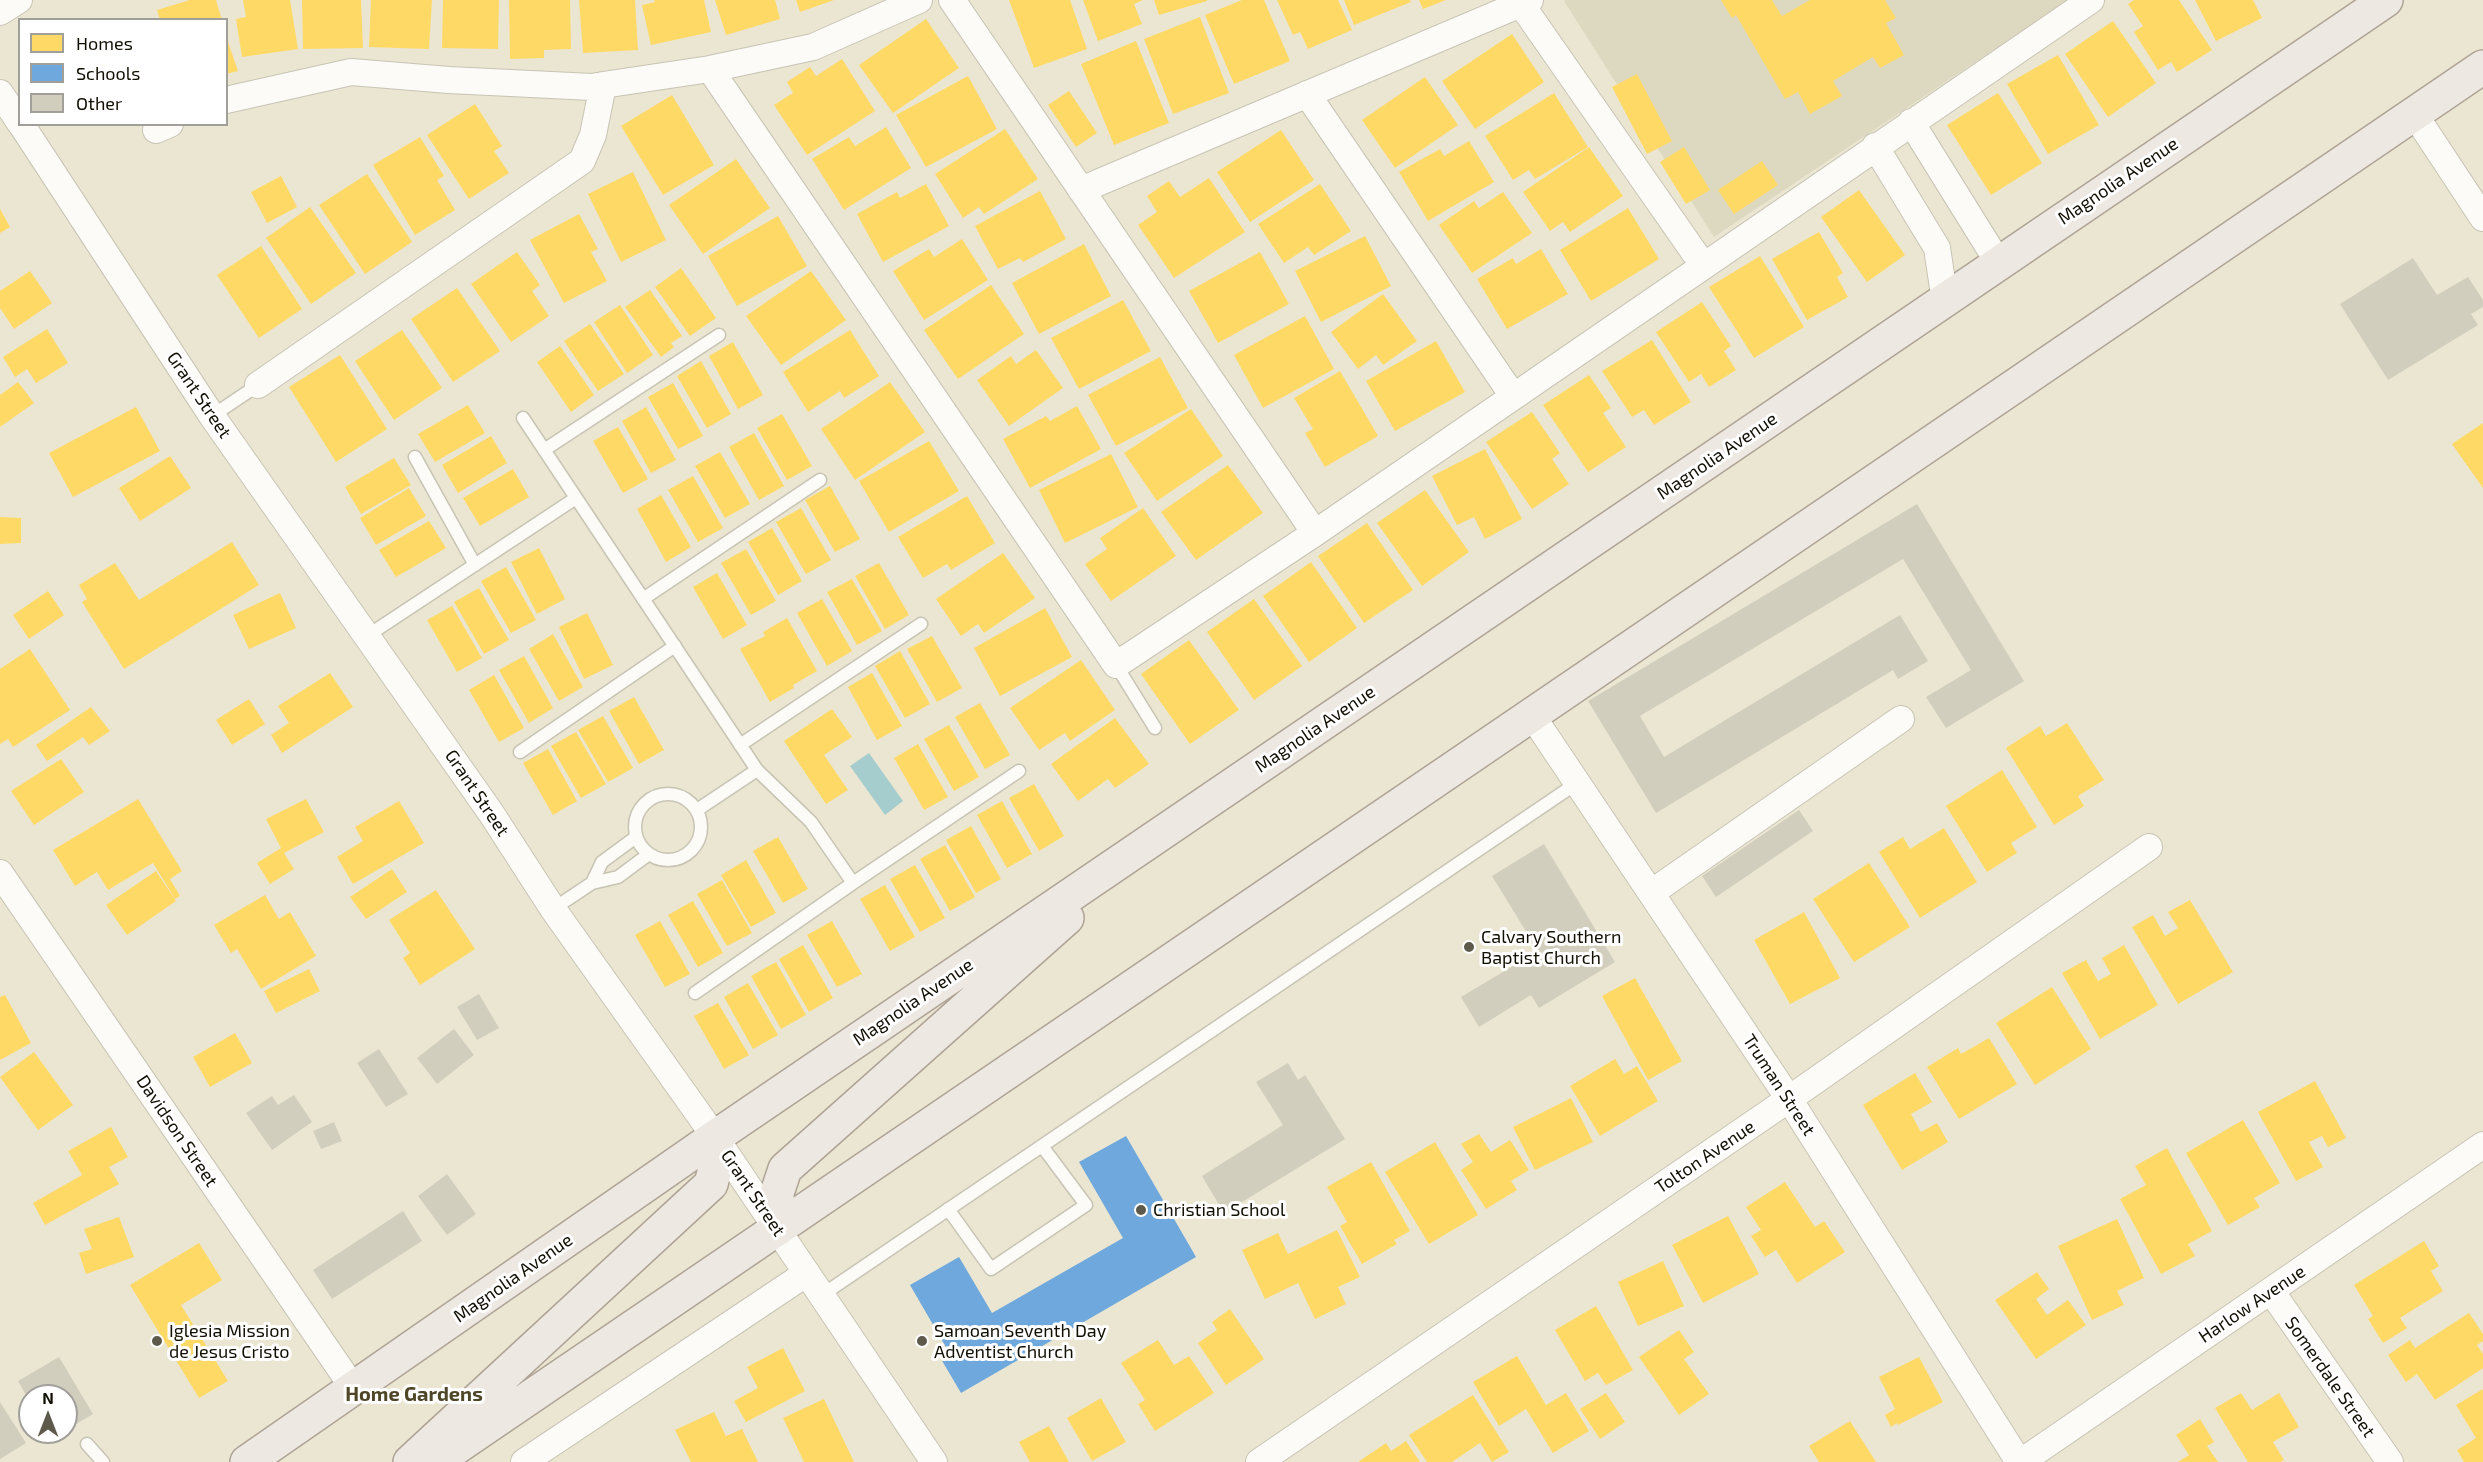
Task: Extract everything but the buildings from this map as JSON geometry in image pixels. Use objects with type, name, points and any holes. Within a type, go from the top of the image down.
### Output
[{"type":"main road","name":"Magnolia Avenue","points":[[247,1462],[715,1137],[2386,0]]},
{"type":"main road","points":[[435,1462],[2483,67]]},
{"type":"main road","points":[[778,1229],[777,1193],[785,1169],[1170,827]]},
{"type":"main road","points":[[410,1462],[711,1184],[718,1157],[715,1137]]},
{"type":"street","points":[[0,12],[19,0]]},
{"type":"street","points":[[228,100],[351,72],[449,80],[592,87],[710,69],[813,47],[919,0]]},
{"type":"street","points":[[951,0],[1315,533]]},
{"type":"street","points":[[710,69],[1116,664],[1315,533],[1875,146],[2091,0]]},
{"type":"street","points":[[1081,190],[1526,2],[1703,265]]},
{"type":"street","points":[[258,385],[582,161],[593,135],[603,85]]},
{"type":"street","name":"Grant Street","points":[[0,93],[18,121]]},
{"type":"street","points":[[1307,94],[1513,396]]},
{"type":"street","points":[[2415,115],[2483,218]]},
{"type":"street","points":[[1911,122],[1998,262]]},
{"type":"street","name":"Grant Street","points":[[21,126],[212,416],[715,1137],[934,1462]]},
{"type":"street","points":[[1875,146],[1937,248],[1945,301]]},
{"type":"street","name":"Truman Street","points":[[1531,714],[1789,1099],[2020,1462]]},
{"type":"street","points":[[1651,893],[1901,719]]},
{"type":"street","name":"Tolton Avenue","points":[[1259,1462],[1789,1099],[2149,847]]},
{"type":"street","name":"Davidson Street","points":[[0,873],[354,1389]]},
{"type":"street","name":"Harlow Avenue","points":[[2020,1462],[2483,1145]]},
{"type":"street","points":[[524,1462],[807,1273]]},
{"type":"street","name":"Somerdale Street","points":[[2271,1291],[2390,1462]]},
{"type":"lane","points":[[544,450],[719,335]]},
{"type":"lane","points":[[212,416],[258,385]]},
{"type":"lane","points":[[523,418],[757,770],[811,822],[853,883]]},
{"type":"lane","points":[[415,457],[475,566]]},
{"type":"lane","points":[[643,599],[820,480]]},
{"type":"lane","points":[[367,636],[576,498]]},
{"type":"lane","points":[[740,745],[921,624]]},
{"type":"lane","points":[[520,752],[675,646]]},
{"type":"lane","points":[[1116,664],[1155,728]]},
{"type":"lane","points":[[697,810],[757,770]]},
{"type":"lane","points":[[695,993],[1019,771]]},
{"type":"lane","points":[[822,1295],[1577,783]]},
{"type":"lane","points":[[659,795],[681,796],[697,810],[701,821],[701,832],[690,852],[670,860],[659,859],[641,847],[634,826],[636,816],[650,799],[659,795]]},
{"type":"lane","points":[[592,883],[602,862],[636,837]]},
{"type":"lane","points":[[554,909],[592,883],[618,877],[649,854]]},
{"type":"lane","points":[[948,1209],[991,1269],[1086,1205],[1042,1146]]},
{"type":"lane","points":[[87,1444],[103,1462]]},
{"type":"shaded area","points":[[2068,0],[1714,237],[1564,1]]},
{"type":"water","points":[[869,753],[903,801],[885,815],[850,766]]},
{"type":"place","name":"Calvary Southern Baptist Church","points":[[1469,947]]},
{"type":"place","name":"Christian School","points":[[1141,1210]]},
{"type":"place","name":"Iglesia Mission de Jesus Cristo","points":[[157,1341]]},
{"type":"place","name":"Samoan Seventh Day Adventist Church","points":[[922,1341]]},
{"type":"district","name":"Home Gardens","points":[[414,1394]]}]
